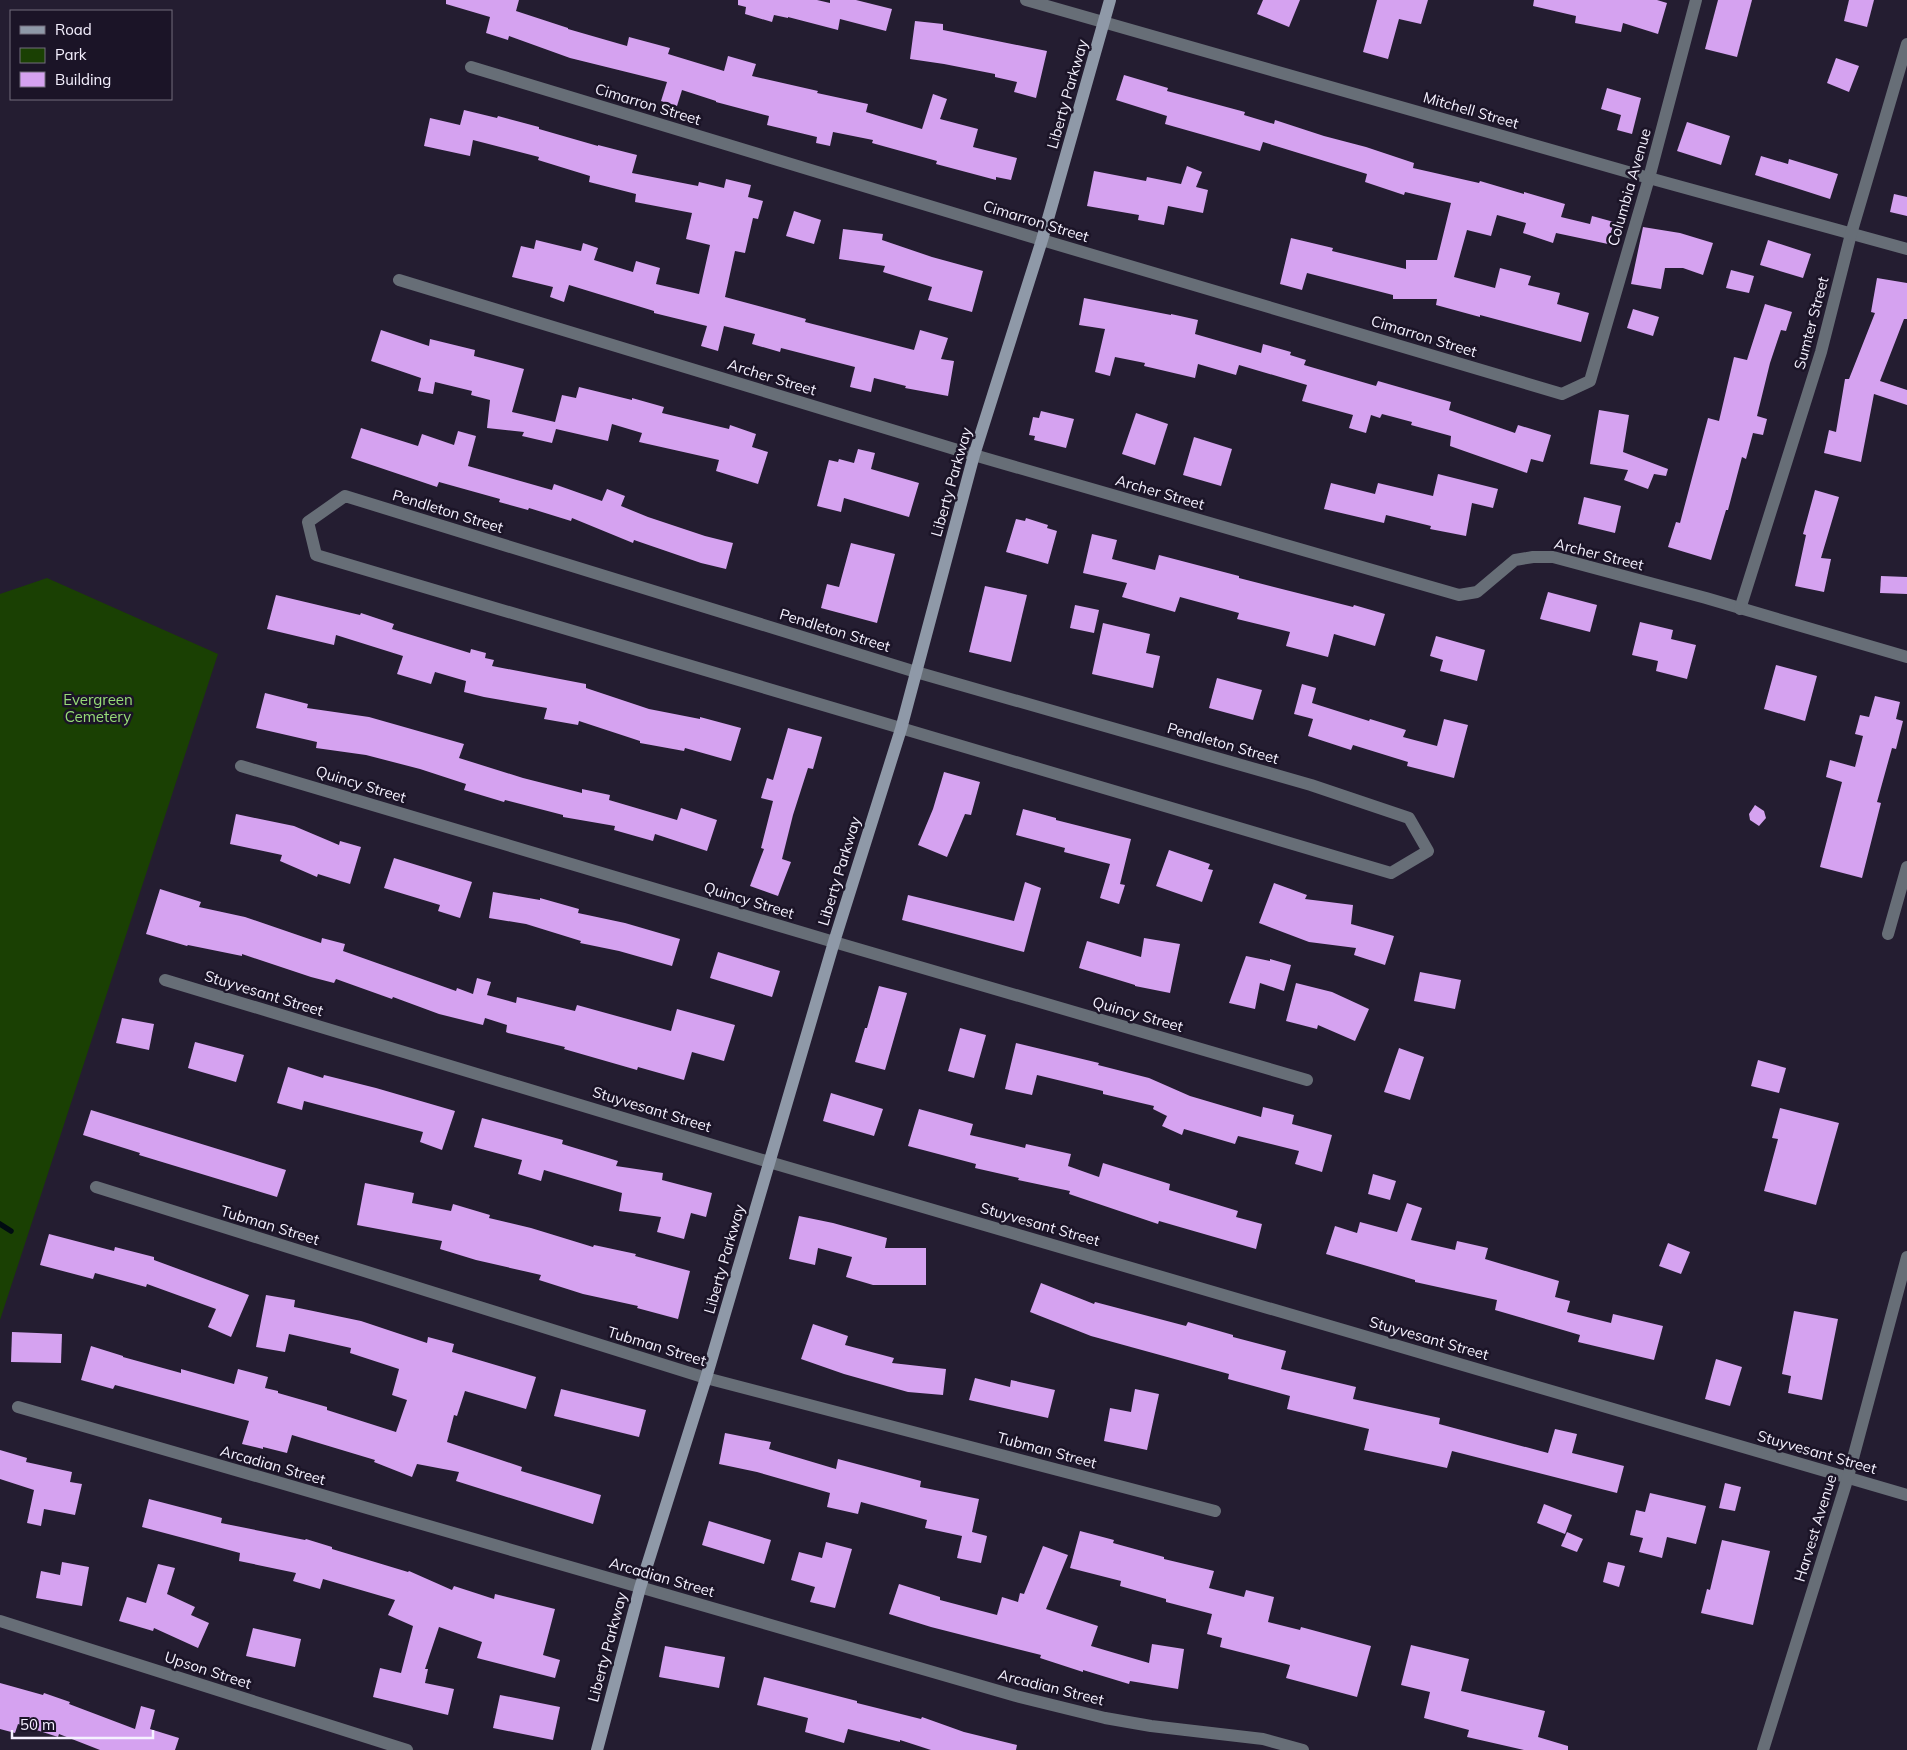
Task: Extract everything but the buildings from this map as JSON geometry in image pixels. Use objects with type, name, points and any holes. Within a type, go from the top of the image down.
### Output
[{"type":"street","name":"Mitchell Street","points":[[1026,0],[1649,178],[1907,249]]},
{"type":"street","name":"Liberty Parkway","points":[[597,1750],[640,1588],[706,1378],[834,942],[901,729],[974,455],[1042,240],[1110,0]]},
{"type":"street","name":"Columbia Avenue","points":[[1590,381],[1649,178],[1696,0]]},
{"type":"street","name":"Sumter Street","points":[[1740,609],[1821,352],[1851,234],[1907,44]]},
{"type":"street","name":"Cimarron Street","points":[[471,67],[1042,240],[1562,394],[1590,381]]},
{"type":"street","name":"Archer Street","points":[[400,280],[974,455],[1459,595],[1477,592],[1515,560],[1532,557],[1553,557],[1706,598],[1907,657]]},
{"type":"street","name":"Pendleton Street","points":[[345,496],[916,672],[1311,785],[1409,818],[1428,851],[1391,873],[901,729],[316,555],[308,522],[345,496]]},
{"type":"street","name":"Quincy Street","points":[[241,766],[1307,1080]]},
{"type":"street","points":[[1888,934],[1907,867]]},
{"type":"street","name":"Stuyvesant Street","points":[[165,980],[769,1162],[1907,1495]]},
{"type":"street","name":"Tubman Street","points":[[96,1187],[706,1378],[1215,1511]]},
{"type":"street","name":"Harvest Avenue","points":[[1763,1750],[1848,1477],[1907,1257]]},
{"type":"street","name":"Arcadian Street","points":[[18,1408],[1016,1696],[1133,1723],[1263,1739],[1303,1750]]},
{"type":"street","name":"Upson Street","points":[[0,1621],[407,1750]]},
{"type":"green space","name":"Evergreen Cemetery","points":[[47,578],[218,654],[0,1320],[0,594]]},
{"type":"waterway","points":[[0,1224],[11,1231]]}]
